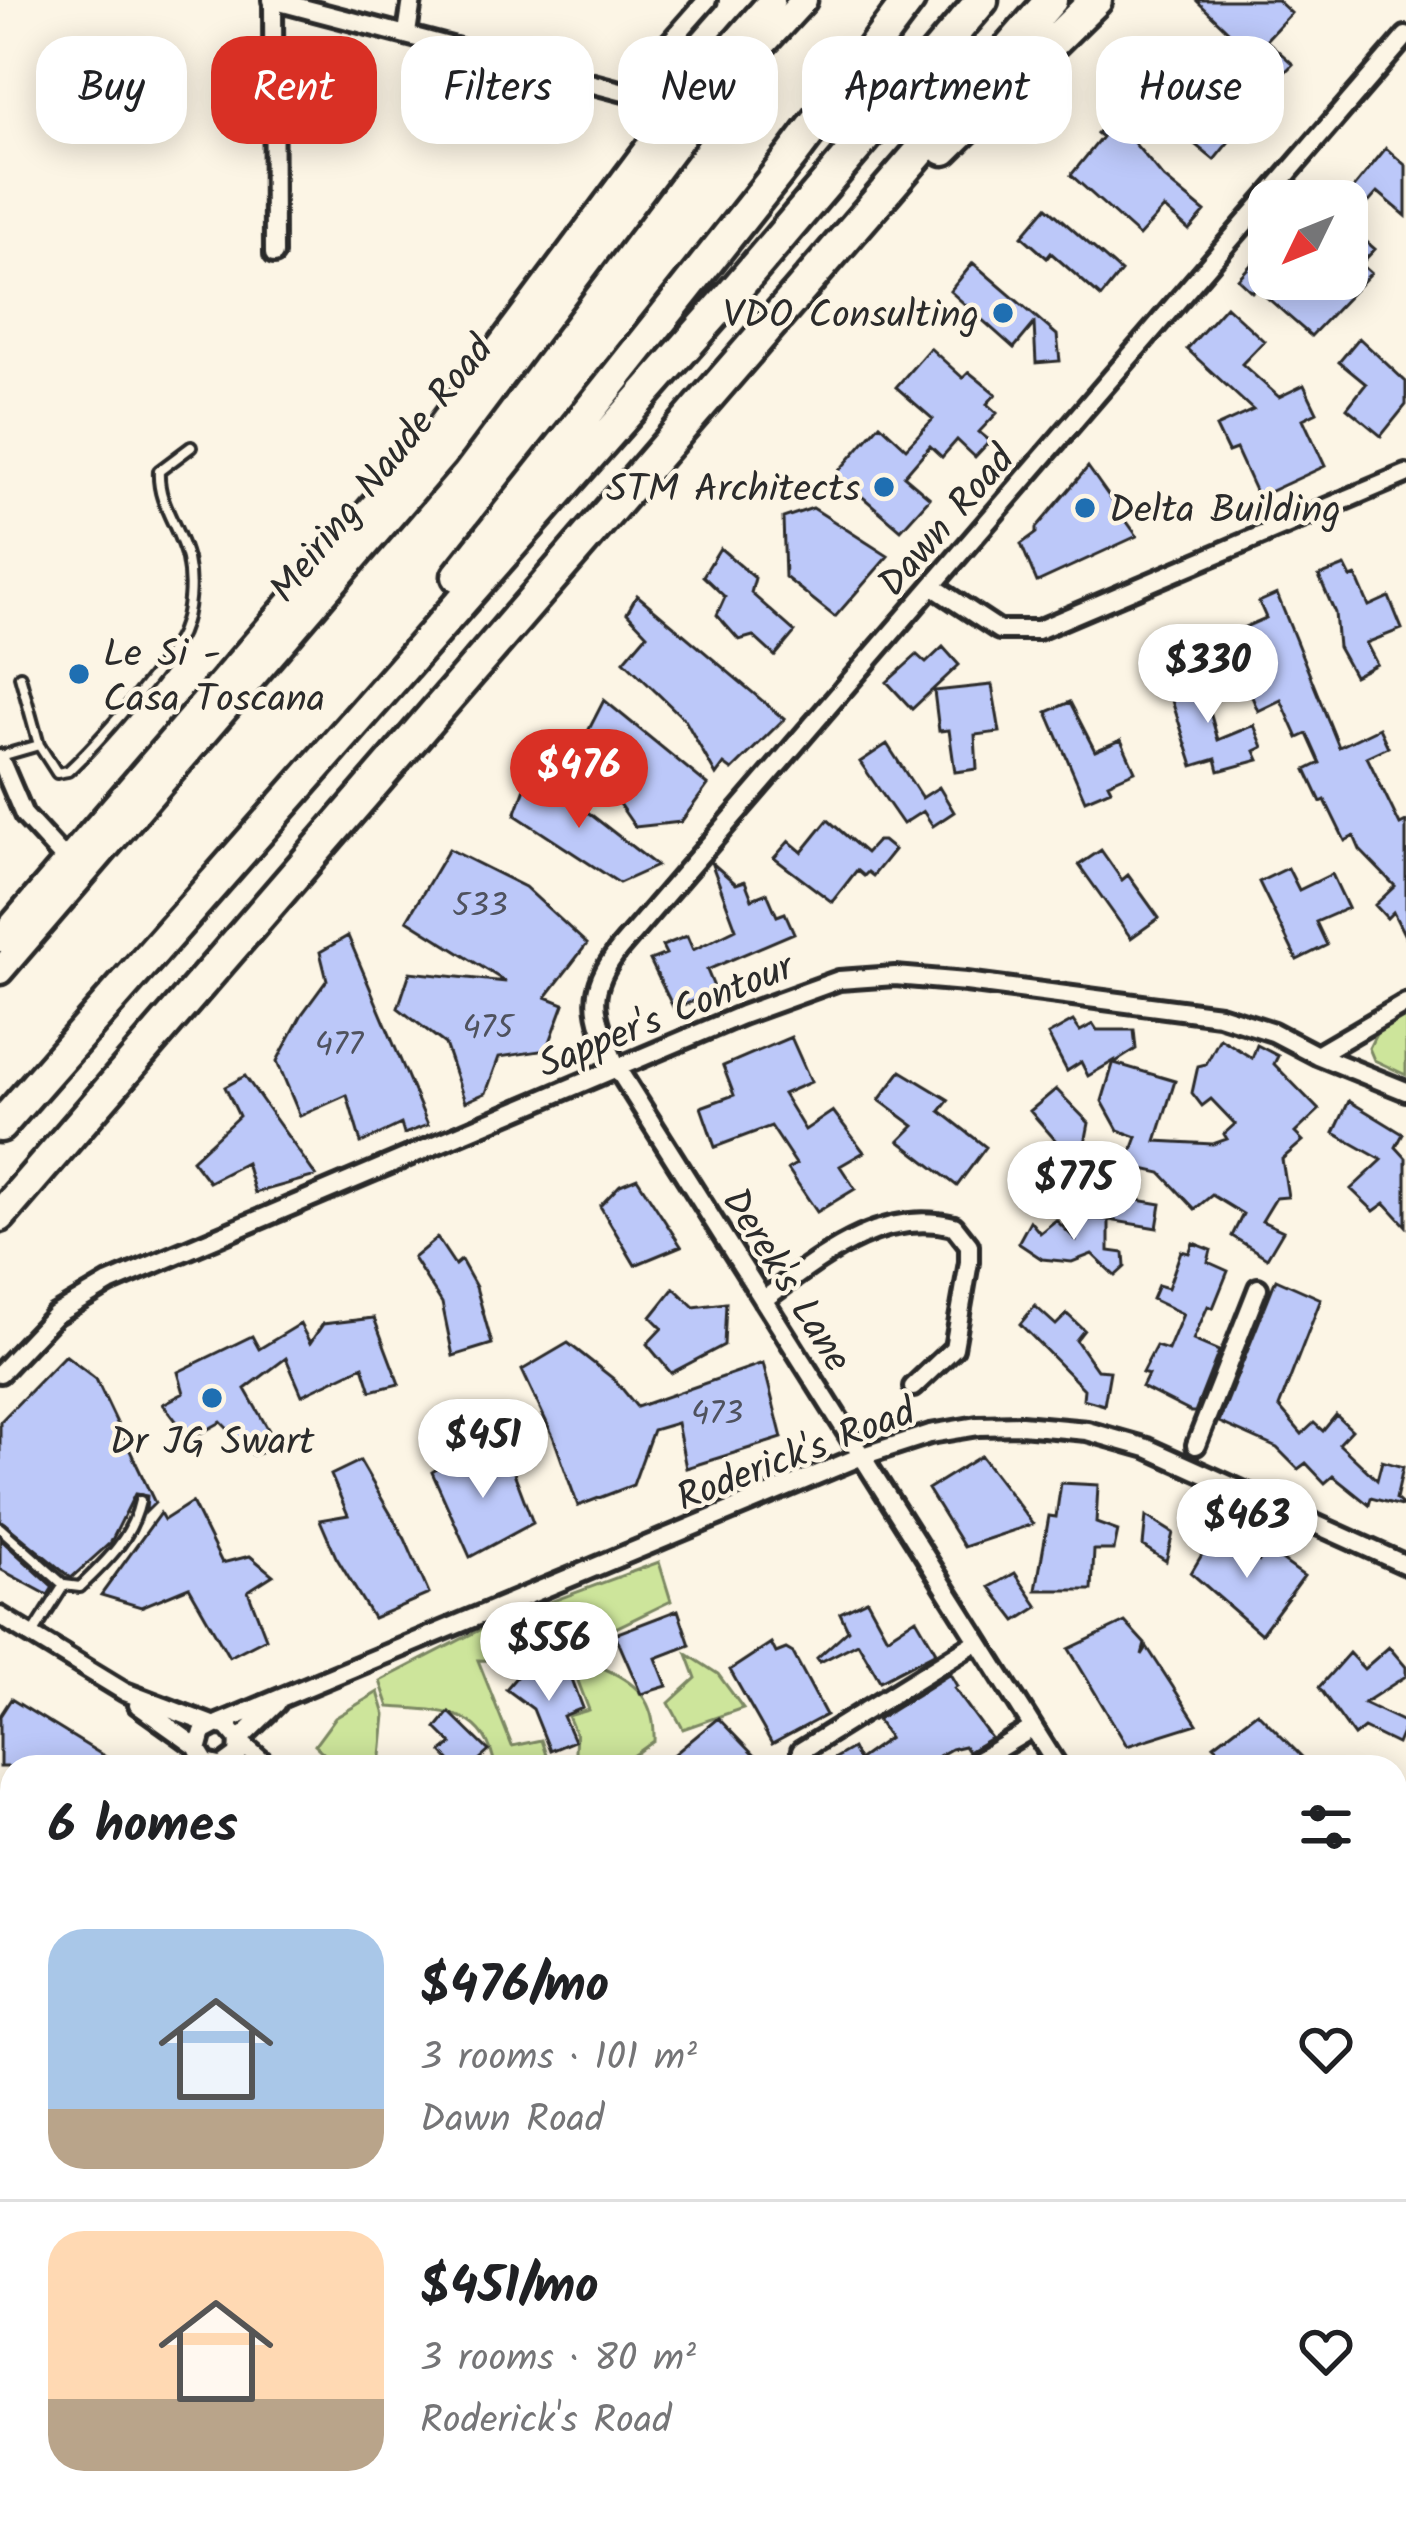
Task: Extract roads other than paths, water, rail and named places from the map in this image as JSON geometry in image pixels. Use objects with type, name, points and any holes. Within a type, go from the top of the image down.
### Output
[{"type":"highway","points":[[234,858],[909,0]]},
{"type":"highway","points":[[0,1126],[725,302],[982,0]]},
{"type":"highway","points":[[0,1216],[1051,0]]},
{"type":"highway","points":[[777,321],[1096,0]]},
{"type":"street","points":[[274,254],[272,0],[618,90]]},
{"type":"street","points":[[407,33],[412,0]]},
{"type":"street","points":[[675,36],[707,0]]},
{"type":"street","name":"Meiring Naude Road","points":[[745,36],[772,0]]},
{"type":"street","name":"Meiring Naude Road","points":[[766,36],[804,0]]},
{"type":"street","name":"Dawn Road","points":[[617,1068],[596,1016],[597,987],[606,966],[1406,36]]},
{"type":"street","name":"Meiring Naude Road","points":[[0,939],[74,870],[443,455],[664,144]]},
{"type":"street","points":[[932,586],[999,630],[1038,630],[1406,474]]},
{"type":"street","points":[[0,757],[24,815],[74,870]]},
{"type":"street","name":"Meiring Naude Road","points":[[0,971],[74,870]]},
{"type":"street","name":"Sapper's Contour","points":[[0,1373],[55,1315],[109,1282],[800,992],[839,980],[895,976],[966,982],[1219,1015],[1273,1031],[1317,1055],[1406,1091]]},
{"type":"street","points":[[1317,1055],[1406,1003]]},
{"type":"street","name":"Derek's Lane","points":[[617,1068],[1050,1755]]},
{"type":"street","points":[[763,1300],[880,1227],[910,1219],[954,1226],[969,1245],[954,1348],[913,1387]]},
{"type":"street","points":[[1196,1444],[1258,1288]]},
{"type":"street","name":"Roderick's Road","points":[[215,1725],[862,1456],[930,1434],[1005,1424],[1109,1436],[1186,1465],[1406,1565]]},
{"type":"street","points":[[0,1616],[124,1692],[196,1755],[200,1736],[215,1725]]},
{"type":"street","points":[[801,1751],[978,1641]]},
{"type":"street","points":[[124,1692],[228,1727],[256,1755]]},
{"type":"street","name":"Roderick's Road","points":[[239,1740],[283,1700]]},
{"type":"street","points":[[988,1755],[1033,1728]]},
{"type":"street","points":[[235,1755],[239,1740]]},
{"type":"lane","points":[[20,676],[39,745],[57,773],[68,771],[168,655],[182,630],[191,585],[186,554],[158,487],[159,471],[191,447]]},
{"type":"lane","points":[[0,757],[39,745]]},
{"type":"lane","points":[[1186,1465],[1196,1444]]},
{"type":"lane","points":[[0,1528],[64,1585],[80,1586],[113,1555],[135,1524],[140,1502]]},
{"type":"lane","points":[[32,1636],[64,1585]]},
{"type":"place","name":"VDO Consulting","points":[[1003,313]]},
{"type":"place","name":"STM Architects","points":[[884,487]]},
{"type":"place","name":"Delta Building","points":[[1085,508]]},
{"type":"place","name":"Le Si - Casa Toscana","points":[[79,674]]},
{"type":"place","name":"Dr JG Swart","points":[[212,1398]]}]
